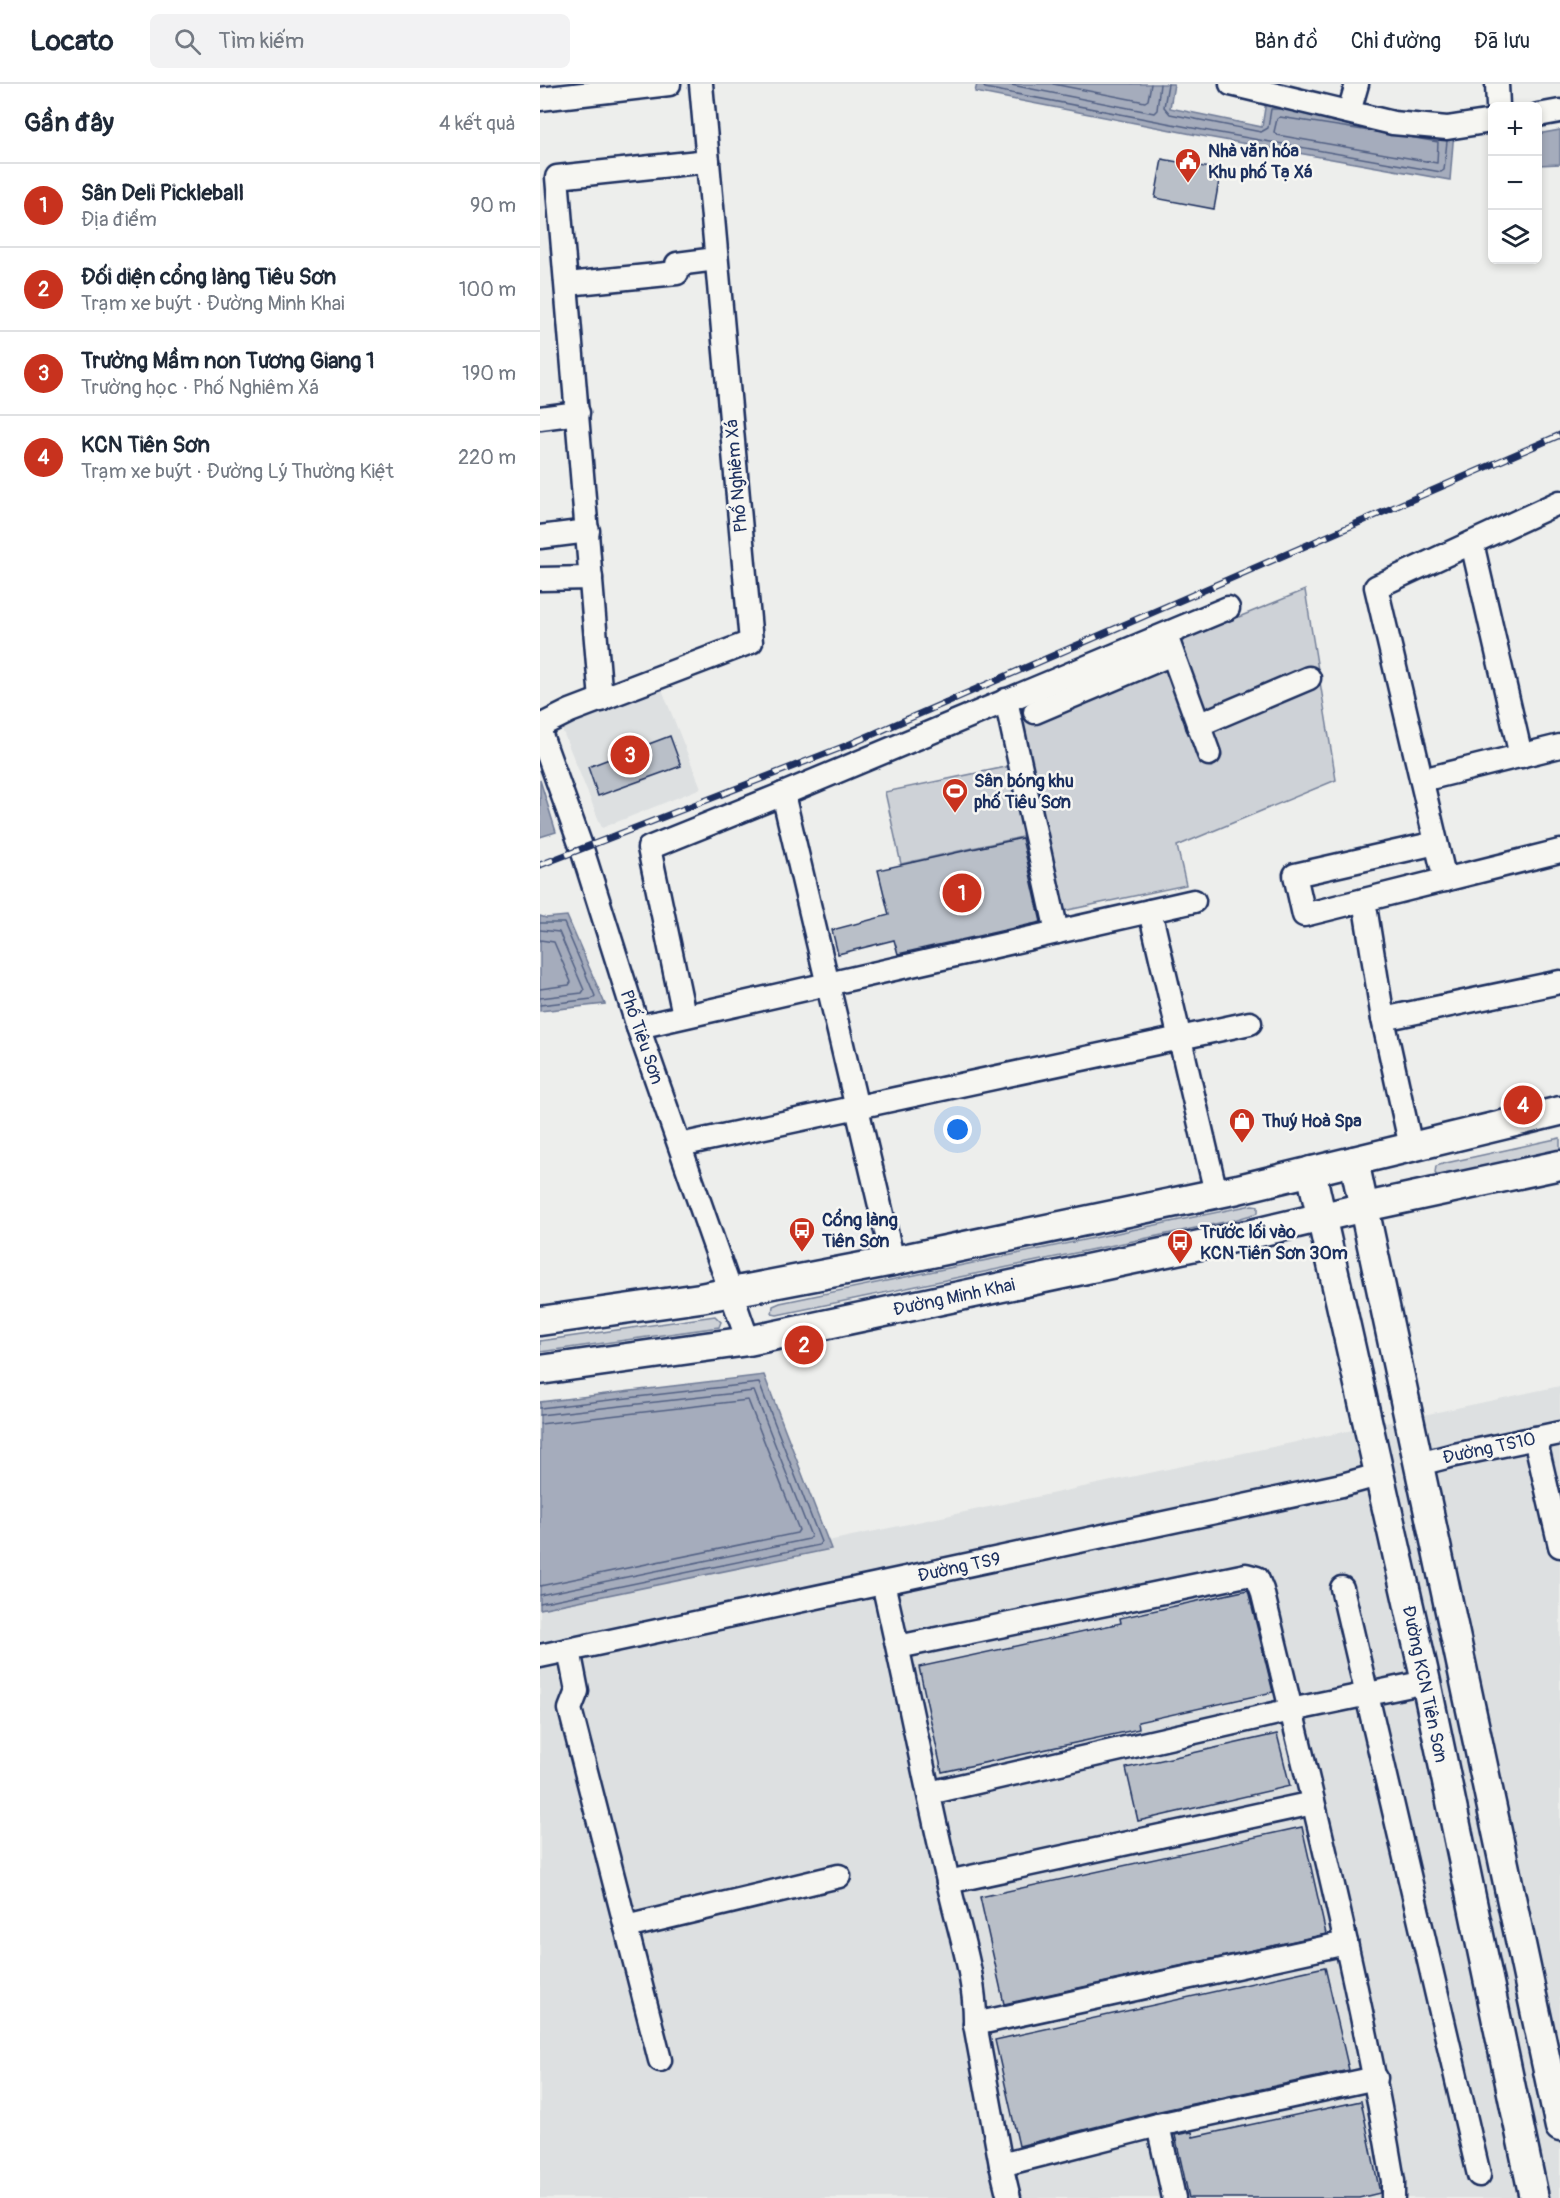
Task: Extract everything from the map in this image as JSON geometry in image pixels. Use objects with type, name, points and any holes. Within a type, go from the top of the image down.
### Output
[{"type":"main road","points":[[540,1321],[733,1292],[893,1261],[1216,1193],[1560,1111]]},
{"type":"main road","points":[[1354,1161],[1557,2095],[1560,2127]]},
{"type":"main road","name":"Đường Minh Khai","points":[[540,1370],[748,1341],[1560,1165]]},
{"type":"main road","name":"Đường KCN Tiên Sơn","points":[[1311,1171],[1426,1682],[1534,2198]]},
{"type":"main road","points":[[1378,1475],[1419,1464]]},
{"type":"street","points":[[540,99],[669,84]]},
{"type":"street","name":"Phố Nghiêm Xá","points":[[540,726],[751,642],[701,84]]},
{"type":"street","points":[[1231,84],[1393,123],[1447,128],[1488,123]]},
{"type":"street","points":[[1349,112],[1357,84]]},
{"type":"street","points":[[1497,84],[1498,102]]},
{"type":"street","points":[[1542,114],[1560,111]]},
{"type":"street","points":[[601,700],[567,284],[550,199],[558,177],[708,161]]},
{"type":"street","points":[[567,284],[677,273],[677,264],[716,259]]},
{"type":"street","points":[[540,418],[578,413]]},
{"type":"street","points":[[1445,880],[1376,587],[1560,502]]},
{"type":"street","points":[[540,537],[588,531]]},
{"type":"street","points":[[1472,543],[1521,756]]},
{"type":"street","points":[[540,579],[591,578]]},
{"type":"street","points":[[1035,712],[1169,644],[1228,608]]},
{"type":"street","points":[[684,1015],[649,848],[1006,700],[1169,644]]},
{"type":"street","points":[[1169,644],[1209,753]]},
{"type":"street","points":[[1198,725],[1309,678]]},
{"type":"street","points":[[1006,700],[1057,932]]},
{"type":"street","name":"Phố Tiêu Sơn","points":[[540,732],[582,849],[638,1027],[733,1292],[748,1341]]},
{"type":"street","points":[[1422,780],[1560,746]]},
{"type":"street","points":[[783,794],[893,1261]]},
{"type":"street","points":[[1436,843],[1295,875],[1304,915],[1560,851]]},
{"type":"street","points":[[1364,900],[1383,1019],[1411,1147]]},
{"type":"street","points":[[638,1027],[1194,901]]},
{"type":"street","points":[[1150,911],[1216,1193]]},
{"type":"street","points":[[1383,1019],[1560,982]]},
{"type":"street","points":[[681,1145],[1250,1023]]},
{"type":"street","name":"Đường TS10","points":[[1419,1464],[1560,1433]]},
{"type":"street","points":[[1535,1438],[1560,1546]]},
{"type":"street","name":"Đường TS9","points":[[540,1656],[1331,1488],[1378,1475]]},
{"type":"street","points":[[898,1647],[1252,1575],[1260,1582],[1376,2078],[1393,2181],[1393,2198]]},
{"type":"street","points":[[884,1583],[971,1979],[975,2003],[975,2024],[1009,2198]]},
{"type":"street","points":[[1342,1587],[1479,2175]]},
{"type":"street","points":[[569,1650],[577,1690],[570,1709],[660,2060]]},
{"type":"street","points":[[929,1793],[1291,1710],[1426,1682]]},
{"type":"street","points":[[948,1882],[1313,1803]]},
{"type":"street","points":[[626,1927],[839,1876]]},
{"type":"street","points":[[975,2024],[1346,1943]]},
{"type":"street","points":[[1001,2165],[1158,2125],[1376,2078]]},
{"type":"street","points":[[1158,2125],[1174,2198]]},
{"type":"shaded area","points":[[1305,590],[1336,780],[1177,846],[1186,885],[1063,911],[1018,713],[1020,706]]},
{"type":"shaded area","points":[[659,682],[701,788],[602,828],[559,722]]},
{"type":"shaded area","name":"Sân bóng khu phố Tiêu Sơn","points":[[1011,766],[1026,836],[901,864],[885,792]]},
{"type":"shaded area","points":[[1560,1138],[1560,1150],[1441,1176],[1435,1173],[1436,1166],[1446,1163]]},
{"type":"shaded area","points":[[1252,1205],[1258,1206],[1258,1213],[1234,1220],[777,1315],[772,1314],[773,1306],[780,1303]]},
{"type":"shaded area","points":[[715,1316],[721,1322],[719,1327],[540,1352],[540,1341]]},
{"type":"shaded area","points":[[1560,1386],[1560,2198],[540,2198],[540,1602]]},
{"type":"water","points":[[977,84],[1174,84],[1170,108],[1262,127],[1266,101],[1454,131],[1450,180],[1202,136],[975,92]]},
{"type":"water","points":[[1560,130],[1560,164],[1542,165],[1542,133]]},
{"type":"water","points":[[540,780],[556,832],[540,837]]},
{"type":"water","points":[[540,916],[546,918],[567,916],[605,1004],[540,1011]]},
{"type":"water","points":[[764,1375],[831,1549],[540,1609],[540,1402]]},
{"type":"building","name":"Nhà văn hóa Khu phố Tạ Xá","points":[[1162,159],[1221,170],[1214,209],[1155,198]]},
{"type":"building","points":[[670,736],[681,766],[598,796],[588,767]]},
{"type":"building","points":[[1022,838],[1041,922],[898,954],[894,940],[838,954],[832,930],[889,915],[878,870]]},
{"type":"building","points":[[1248,1590],[1273,1692],[1138,1722],[1139,1729],[942,1772],[919,1667],[1121,1623],[1120,1618]]},
{"type":"building","points":[[1277,1734],[1290,1786],[1138,1821],[1126,1768]]},
{"type":"building","points":[[1302,1827],[1326,1934],[1004,2004],[980,1897]]},
{"type":"building","points":[[1325,1967],[1349,2070],[1155,2112],[1019,2146],[995,2040]]},
{"type":"building","points":[[1361,2101],[1380,2193],[1359,2198],[1189,2198],[1175,2135],[1192,2132],[1193,2137]]},
{"type":"railway","points":[[540,865],[848,745],[1560,435]]},
{"type":"place","name":"Nhà văn hóa Khu phố Tạ Xá","points":[[1188,184]]},
{"type":"place","name":"Trường Mầm non Tương Giang 1","points":[[630,755]]},
{"type":"place","name":"Sân bóng khu phố Tiêu Sơn","points":[[955,814]]},
{"type":"place","name":"Sân Deli Pickleball","points":[[962,893]]},
{"type":"place","name":"KCN Tiên Sơn","points":[[1523,1105]]},
{"type":"place","name":"Thuý Hoà Spa","points":[[1242,1144]]},
{"type":"place","name":"Cổng làng Tiên Sơn","points":[[802,1253]]},
{"type":"place","name":"Trước lối vào KCN Tiên Sơn 30m","points":[[1180,1265]]},
{"type":"place","name":"Đối diện cổng làng Tiêu Sơn","points":[[804,1345]]}]
